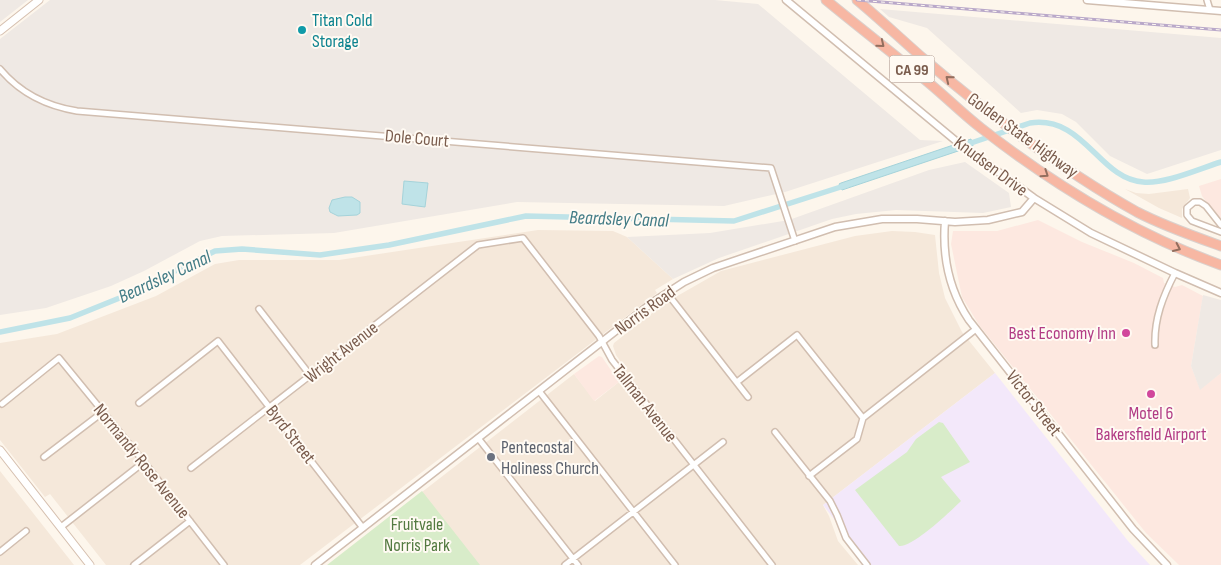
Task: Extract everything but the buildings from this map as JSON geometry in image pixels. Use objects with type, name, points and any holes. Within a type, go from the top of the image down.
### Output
[{"type":"highway","name":"Golden State Highway","points":[[826,0],[980,127],[1048,177],[1106,213],[1179,249],[1221,265]]},
{"type":"highway","name":"Golden State Highway","points":[[857,0],[926,60],[1024,139],[1077,175],[1138,212],[1163,224],[1221,246]]},
{"type":"main road","points":[[0,31],[40,0]]},
{"type":"main road","points":[[0,450],[90,565]]},
{"type":"street","name":"Knudsen Drive","points":[[786,0],[956,141],[1034,198],[1091,233],[1221,293]]},
{"type":"street","points":[[1087,0],[1221,11]]},
{"type":"street","points":[[1207,0],[1210,10]]},
{"type":"street","name":"Dole Court","points":[[0,69],[13,83],[33,97],[54,106],[77,111],[771,168],[795,241]]},
{"type":"street","name":"Norris Road","points":[[316,565],[539,391],[684,282],[713,268],[835,227],[866,220],[899,218],[971,222],[1022,212],[1034,198]]},
{"type":"street","points":[[1221,225],[1202,203],[1194,202],[1187,208],[1187,214],[1192,220],[1221,232]]},
{"type":"street","name":"Victor Street","points":[[945,221],[944,236],[948,274],[957,300],[976,329],[1133,529],[1167,565]]},
{"type":"street","name":"Tallman Avenue","points":[[494,243],[523,238],[603,342],[612,360],[772,565]]},
{"type":"street","name":"Wright Avenue","points":[[191,468],[478,245],[494,243]]},
{"type":"street","points":[[1155,345],[1158,313],[1175,273]]},
{"type":"street","points":[[667,293],[748,397]]},
{"type":"street","points":[[259,309],[310,375]]},
{"type":"street","points":[[809,476],[857,439],[863,418],[976,329]]},
{"type":"street","points":[[737,382],[797,335],[863,418]]},
{"type":"street","name":"Byrd Street","points":[[139,403],[218,341],[364,528]]},
{"type":"street","name":"Normandy Rose Avenue","points":[[2,404],[59,358],[144,462],[224,565]]},
{"type":"street","points":[[539,391],[675,565]]},
{"type":"street","points":[[44,457],[103,412]]},
{"type":"street","points":[[775,432],[834,507],[846,538],[867,565]]},
{"type":"street","points":[[478,438],[578,565]]},
{"type":"street","points":[[565,565],[723,442]]},
{"type":"street","points":[[61,528],[144,462]]},
{"type":"street","points":[[134,565],[190,521]]},
{"type":"street","points":[[0,552],[26,531]]},
{"type":"shaded area","points":[[0,0],[28,0],[0,22]]},
{"type":"shaded area","points":[[50,0],[715,0],[758,4],[920,140],[943,141],[785,192],[724,206],[517,202],[334,233],[222,236],[200,241],[144,271],[111,286],[46,308],[0,315],[0,39]]},
{"type":"shaded area","points":[[880,9],[1221,38],[1221,150],[1147,174],[1110,156],[1076,122],[1062,114],[1037,110],[1021,113],[927,28],[889,17]]},
{"type":"shaded area","points":[[965,162],[1009,193],[1011,207],[983,213],[896,210],[856,214],[832,219],[719,258],[673,279],[627,237],[710,233],[789,220],[929,170]]},
{"type":"shaded area","points":[[1221,179],[1221,222],[1202,196],[1199,186]]},
{"type":"shaded area","points":[[1125,189],[1136,193],[1149,194],[1188,189],[1190,198],[1182,209],[1182,218],[1159,208]]},
{"type":"shaded area","points":[[1038,220],[1082,242],[1134,263],[1163,278],[1164,283],[1175,287],[1182,285],[1203,296],[1191,366],[1200,389],[1221,373],[1221,565],[1179,565],[1146,533],[979,325],[962,297],[951,244],[953,231],[997,231]]},
{"type":"shaded area","points":[[538,230],[613,231],[627,237],[673,279],[655,290],[657,293],[300,565],[106,565],[50,494],[45,497],[0,440],[0,343],[57,334],[156,296],[215,264],[239,260],[339,260]]},
{"type":"shaded area","points":[[892,231],[935,235],[939,273],[945,298],[962,332],[995,373],[823,505],[838,541],[858,565],[479,565],[422,492],[574,374],[595,401],[619,382],[623,365],[616,355],[614,343],[665,303],[721,271],[855,236]]},
{"type":"shaded area","points":[[1203,295],[1221,300],[1221,373],[1200,390],[1191,366]]},
{"type":"shaded area","points":[[599,356],[602,357],[619,382],[594,401],[574,374]]},
{"type":"shaded area","points":[[995,373],[1128,541],[1150,565],[870,565],[823,505]]},
{"type":"shaded area","points":[[0,471],[74,565],[0,565]]},
{"type":"green space","points":[[939,422],[943,423],[970,462],[941,477],[961,501],[922,535],[905,545],[899,546],[855,490],[907,452],[916,439]]},
{"type":"green space","name":"Fruitvale Norris Park","points":[[422,491],[480,565],[327,565]]},
{"type":"water","points":[[971,139],[973,146],[842,190],[839,184],[841,183]]},
{"type":"water","points":[[404,181],[428,183],[425,207],[402,204]]},
{"type":"water","points":[[352,197],[360,202],[360,213],[357,215],[338,216],[330,212],[329,208],[332,200]]},
{"type":"waterway","name":"Beardsley Canal","points":[[965,145],[1030,123],[1049,123],[1064,128],[1078,137],[1114,170],[1128,178],[1143,182],[1162,181],[1221,162]]},
{"type":"waterway","name":"Beardsley Canal","points":[[0,332],[70,318],[127,295],[215,251],[242,249],[320,255],[389,245],[526,216],[734,221],[847,185]]},
{"type":"railway","points":[[857,0],[1221,30]]},
{"type":"place","name":"Titan Cold Storage","points":[[302,30]]},
{"type":"place","name":"Best Economy Inn","points":[[1126,333]]},
{"type":"place","name":"Motel 6 Bakersfield Airport","points":[[1151,394]]},
{"type":"place","name":"Pentecostal Holiness Church","points":[[491,457]]}]
